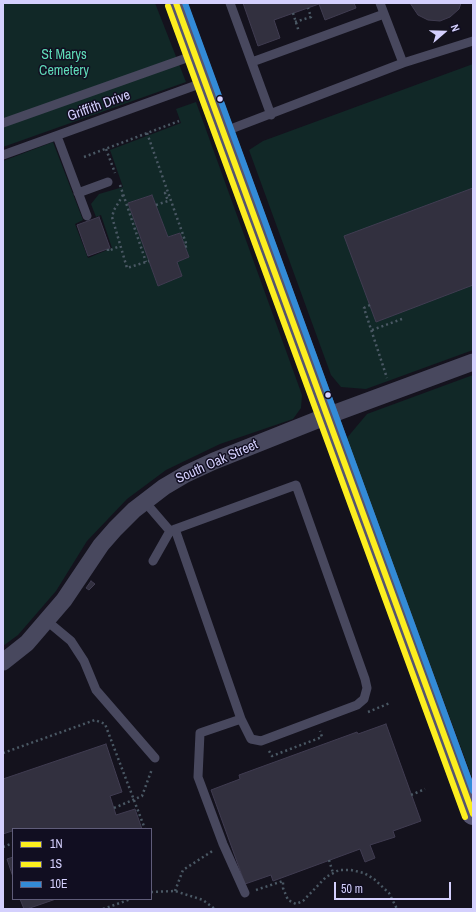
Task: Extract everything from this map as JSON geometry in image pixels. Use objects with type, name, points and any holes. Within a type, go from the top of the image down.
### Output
[{"type":"main road","points":[[176,3],[473,814]]},
{"type":"street","name":"South Oak Street","points":[[3,662],[27,643],[47,621],[64,600],[101,545],[114,529],[134,510],[164,487],[186,474],[327,416],[473,362]]},
{"type":"lane","points":[[230,3],[271,114]]},
{"type":"lane","points":[[380,3],[403,63]]},
{"type":"lane","points":[[252,62],[270,50],[303,43],[384,14]]},
{"type":"lane","points":[[343,18],[347,27]]},
{"type":"lane","points":[[223,132],[403,63],[473,41]]},
{"type":"lane","points":[[3,123],[195,55]]},
{"type":"lane","name":"Griffith Drive","points":[[3,155],[205,82]]},
{"type":"lane","points":[[57,136],[87,216]]},
{"type":"lane","points":[[78,193],[108,182]]},
{"type":"lane","points":[[145,502],[172,530],[241,719],[251,739],[261,741],[357,705],[364,699],[367,688],[365,679],[296,485],[172,530],[153,561]]},
{"type":"lane","points":[[47,621],[71,641],[84,661],[96,690],[156,758]]},
{"type":"lane","points":[[89,697],[96,690]]},
{"type":"lane","points":[[241,719],[200,733],[198,777],[223,844],[245,893]]},
{"type":"path","points":[[296,22],[311,17],[308,8]]},
{"type":"path","points":[[293,13],[303,43]]},
{"type":"path","points":[[84,157],[179,121]]},
{"type":"path","points":[[147,133],[187,246],[185,247]]},
{"type":"path","points":[[106,149],[117,178]]},
{"type":"path","points":[[119,184],[148,261],[127,268],[112,217],[114,210],[123,195]]},
{"type":"path","points":[[156,205],[168,201],[165,193],[168,192]]},
{"type":"path","points":[[108,249],[108,251],[120,246]]},
{"type":"path","points":[[370,306],[364,308],[392,391]]},
{"type":"path","points":[[372,330],[402,319]]},
{"type":"path","points":[[3,753],[95,720],[105,724],[145,828]]},
{"type":"path","points":[[114,808],[142,796],[156,758]]},
{"type":"path","points":[[412,795],[425,789]]},
{"type":"path","points":[[175,891],[183,870],[223,844]]},
{"type":"path","points":[[329,860],[333,873]]},
{"type":"path","points":[[245,893],[282,881],[288,900],[296,904],[303,901],[326,877],[339,870],[351,870],[364,873],[374,879],[389,893],[396,909]]},
{"type":"path","points":[[152,892],[175,891],[203,900],[215,909]]},
{"type":"path","points":[[103,909],[128,900]]},
{"type":"green space","name":"St Marys Cemetery","points":[[3,3],[155,3],[186,82],[3,147]]},
{"type":"green space","points":[[473,64],[473,350],[366,389],[341,387],[331,375],[249,150],[263,141]]},
{"type":"green space","points":[[196,102],[302,395],[301,408],[293,419],[220,444],[166,470],[127,499],[87,541],[56,591],[18,635],[3,646],[3,161],[53,142],[83,220],[75,224],[88,258],[112,248],[101,215],[96,217],[91,204],[99,194],[123,187],[110,150],[181,123],[176,109]],"holes":[[[152,195],[168,237],[180,233],[189,257],[177,262],[182,276],[158,286],[128,203]]]},
{"type":"green space","points":[[473,375],[473,780],[346,439],[367,414]]},
{"type":"building","points":[[243,3],[354,3],[356,8],[325,20],[319,4],[274,20],[280,38],[258,46]]},
{"type":"building","points":[[410,3],[461,3],[459,9],[450,17],[440,21],[428,20],[418,15]]},
{"type":"building","points":[[473,188],[473,285],[376,322],[344,236]]},
{"type":"building","points":[[152,195],[168,237],[180,233],[189,257],[177,262],[182,276],[158,286],[128,203]]},
{"type":"building","points":[[99,217],[110,248],[88,256],[77,225]]},
{"type":"building","points":[[91,581],[95,584],[89,590],[86,588]]},
{"type":"building","points":[[386,724],[421,821],[393,831],[395,837],[370,845],[375,858],[365,862],[360,849],[273,881],[271,875],[245,884],[211,790],[240,779],[239,775],[357,732],[358,734]]},
{"type":"building","points":[[106,744],[122,792],[110,796],[116,815],[135,809],[142,828],[12,828],[12,831],[3,834],[3,779]]},
{"type":"building","points":[[12,857],[12,874],[7,859]]},
{"type":"building","points":[[20,900],[53,900],[27,909],[24,909]]},
{"type":"transit line","name":"1N","points":[[176,3],[473,814]]},
{"type":"transit line","name":"10E","points":[[185,3],[473,791]]},
{"type":"transit line","name":"1S","points":[[168,6],[465,817]]}]
